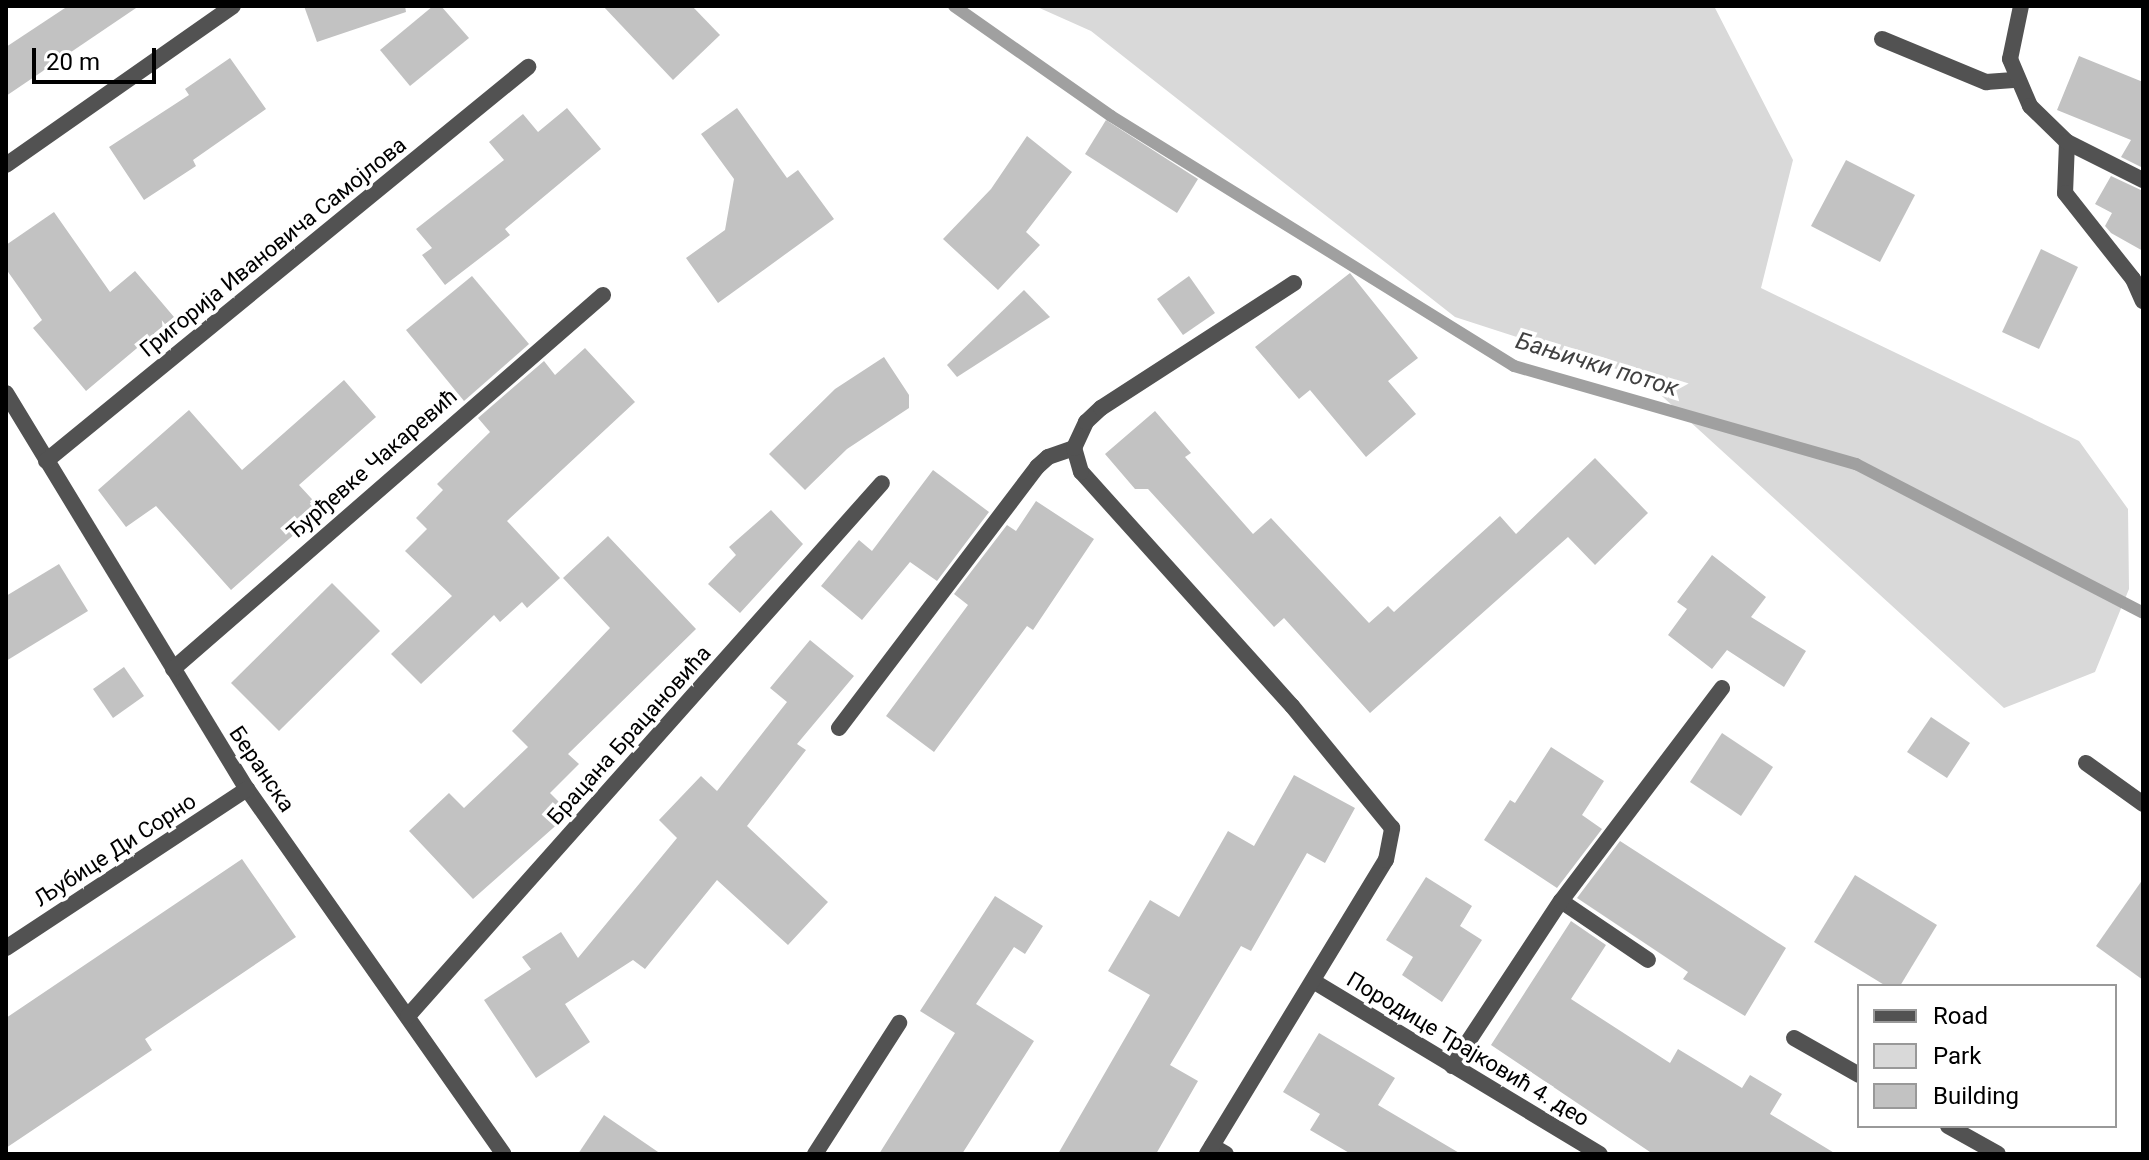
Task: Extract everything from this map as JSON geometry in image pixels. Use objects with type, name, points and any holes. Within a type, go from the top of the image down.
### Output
[{"type":"street","points":[[6,165],[233,6]]},
{"type":"street","points":[[2021,6],[2010,41],[2017,80],[2044,125],[2067,142],[2143,180]]},
{"type":"street","points":[[1882,39],[1986,82],[2017,80]]},
{"type":"street","name":"Григорија Ивановича Самојлова","points":[[46,461],[528,67]]},
{"type":"street","points":[[2067,142],[2065,193],[2133,279],[2143,301]]},
{"type":"street","points":[[839,728],[1037,467],[1048,457],[1075,451],[1086,422],[1101,408],[1294,283]]},
{"type":"street","name":"Ђурђевке Чакаревић","points":[[173,669],[603,295]]},
{"type":"street","name":"Беранска","points":[[6,393],[247,789],[504,1154]]},
{"type":"street","name":"Породице Трајковић 4. део","points":[[1075,451],[1081,472],[1388,818],[1393,839],[1386,860],[1215,1151]]},
{"type":"street","name":"Брацана Брацановића","points":[[408,1016],[882,483]]},
{"type":"street","points":[[1452,1066],[1561,901],[1722,688]]},
{"type":"street","points":[[2086,763],[2143,804]]},
{"type":"street","name":"Љубице Ди Сорно","points":[[6,948],[247,789]]},
{"type":"street","points":[[1561,901],[1648,960]]},
{"type":"street","name":"Породице Трајковић 4. део","points":[[1313,981],[1600,1154]]},
{"type":"street","points":[[815,1154],[899,1023]]},
{"type":"street","points":[[1794,1038],[1857,1074]]},
{"type":"street","points":[[1952,1128],[1998,1154]]},
{"type":"green space","points":[[1035,6],[1714,6],[1793,160],[1761,288],[2079,441],[2128,509],[2129,589],[2095,672],[2004,708],[1641,377],[1455,317],[1091,31]]},
{"type":"building","points":[[68,6],[139,6],[6,96],[6,47]]},
{"type":"building","points":[[304,6],[405,6],[406,12],[317,42]]},
{"type":"building","points":[[433,6],[441,6],[469,38],[410,86],[380,50]]},
{"type":"building","points":[[603,6],[692,6],[720,35],[673,80]]},
{"type":"building","points":[[2079,56],[2143,82],[2143,168],[2121,157],[2131,140],[2057,110]]},
{"type":"building","points":[[230,58],[266,109],[193,160],[196,166],[144,200],[109,147],[189,95],[185,89]]},
{"type":"building","points":[[567,108],[601,149],[505,229],[510,235],[445,285],[422,255],[432,248],[416,229],[504,160],[489,142],[523,114],[538,132]]},
{"type":"building","points":[[737,108],[787,178],[798,170],[834,219],[718,303],[686,258],[725,230],[734,179],[701,134]]},
{"type":"building","points":[[1106,120],[1198,179],[1177,213],[1085,154]]},
{"type":"building","points":[[1027,136],[1072,172],[1026,232],[1040,245],[998,290],[943,239],[991,189]]},
{"type":"building","points":[[1846,160],[1915,195],[1880,262],[1811,226]]},
{"type":"building","points":[[2111,176],[2143,191],[2143,251],[2111,233],[2105,226],[2112,213],[2095,204]]},
{"type":"building","points":[[54,212],[110,292],[135,271],[174,317],[86,391],[33,328],[42,320],[6,269],[6,245]]},
{"type":"building","points":[[2041,249],[2078,267],[2039,349],[2002,332]]},
{"type":"building","points":[[1350,273],[1418,358],[1388,381],[1416,414],[1366,457],[1310,390],[1299,399],[1255,347]]},
{"type":"building","points":[[472,276],[529,344],[464,401],[406,330]]},
{"type":"building","points":[[1189,276],[1215,313],[1183,335],[1157,299]]},
{"type":"building","points":[[1024,290],[1050,317],[957,377],[947,365]]},
{"type":"building","points":[[585,348],[635,402],[507,521],[560,578],[527,608],[522,602],[500,622],[494,615],[421,684],[391,654],[452,596],[405,551],[427,529],[416,518],[443,490],[437,484],[490,432],[478,418],[544,361],[555,375]]},
{"type":"building","points":[[884,357],[909,395],[909,408],[847,449],[805,490],[769,454],[835,389]]},
{"type":"building","points":[[344,380],[376,417],[299,485],[322,510],[231,590],[156,506],[126,527],[98,490],[189,410],[242,470]]},
{"type":"building","points":[[1155,411],[1191,453],[1185,457],[1253,534],[1271,518],[1369,623],[1388,606],[1394,612],[1500,516],[1516,534],[1595,458],[1648,513],[1595,565],[1568,537],[1370,713],[1284,618],[1274,627],[1148,489],[1135,489],[1105,454]]},
{"type":"building","points":[[933,470],[989,512],[937,581],[910,562],[862,620],[821,586],[859,540],[872,551]]},
{"type":"building","points":[[1036,501],[1094,539],[1033,630],[1027,626],[934,752],[886,716],[968,605],[954,594],[1007,525],[1016,531]]},
{"type":"building","points":[[771,510],[803,544],[740,613],[708,584],[736,555],[729,547]]},
{"type":"building","points":[[608,536],[696,629],[568,754],[579,764],[550,793],[570,813],[473,899],[409,831],[449,793],[464,808],[528,747],[512,731],[610,628],[563,578]]},
{"type":"building","points":[[1712,555],[1766,597],[1751,617],[1806,651],[1784,687],[1727,650],[1712,669],[1668,635],[1687,609],[1677,602]]},
{"type":"building","points":[[59,564],[88,611],[6,661],[6,596]]},
{"type":"building","points":[[332,583],[380,631],[279,731],[231,683]]},
{"type":"building","points":[[810,640],[854,676],[797,744],[806,750],[747,826],[828,902],[788,945],[717,880],[645,969],[633,960],[565,1004],[590,1042],[536,1078],[484,1000],[531,969],[522,957],[561,932],[578,958],[677,838],[659,820],[701,776],[717,791],[787,702],[770,688]]},
{"type":"building","points":[[124,667],[144,696],[113,718],[93,689]]},
{"type":"building","points":[[1931,717],[1970,743],[1947,778],[1907,752]]},
{"type":"building","points":[[1722,733],[1773,767],[1741,816],[1690,782]]},
{"type":"building","points":[[1551,747],[1604,781],[1582,815],[1602,829],[1557,888],[1484,840],[1510,800],[1515,803]]},
{"type":"building","points":[[1294,775],[1355,808],[1325,863],[1307,853],[1251,951],[1241,946],[1170,1065],[1198,1081],[1156,1154],[1058,1154],[1150,995],[1108,971],[1150,900],[1179,917],[1228,831],[1254,846]]},
{"type":"building","points":[[1620,841],[1786,948],[1745,1016],[1683,979],[1688,972],[1577,898]]},
{"type":"building","points":[[242,859],[296,937],[145,1039],[152,1050],[6,1148],[6,1018]]},
{"type":"building","points":[[1855,875],[1937,925],[1901,984],[1883,984],[1814,942]]},
{"type":"building","points":[[1426,877],[1472,906],[1460,926],[1482,940],[1442,1002],[1402,975],[1413,957],[1386,940]]},
{"type":"building","points":[[2143,879],[2143,980],[2096,946]]},
{"type":"building","points":[[995,896],[1043,926],[1025,954],[1014,947],[976,1004],[1034,1041],[962,1154],[879,1154],[955,1033],[920,1011]]},
{"type":"building","points":[[1571,921],[1606,945],[1571,999],[1670,1063],[1678,1049],[1742,1088],[1750,1075],[1782,1094],[1770,1114],[1836,1154],[1653,1154],[1491,1045]]},
{"type":"building","points":[[1319,1033],[1395,1078],[1378,1105],[1461,1154],[1351,1154],[1310,1130],[1320,1114],[1283,1092]]},
{"type":"building","points":[[604,1115],[661,1154],[578,1154]]},
{"type":"waterway","name":"Бањички поток","points":[[954,6],[1111,116],[1514,366],[1856,464],[2143,613]]}]
